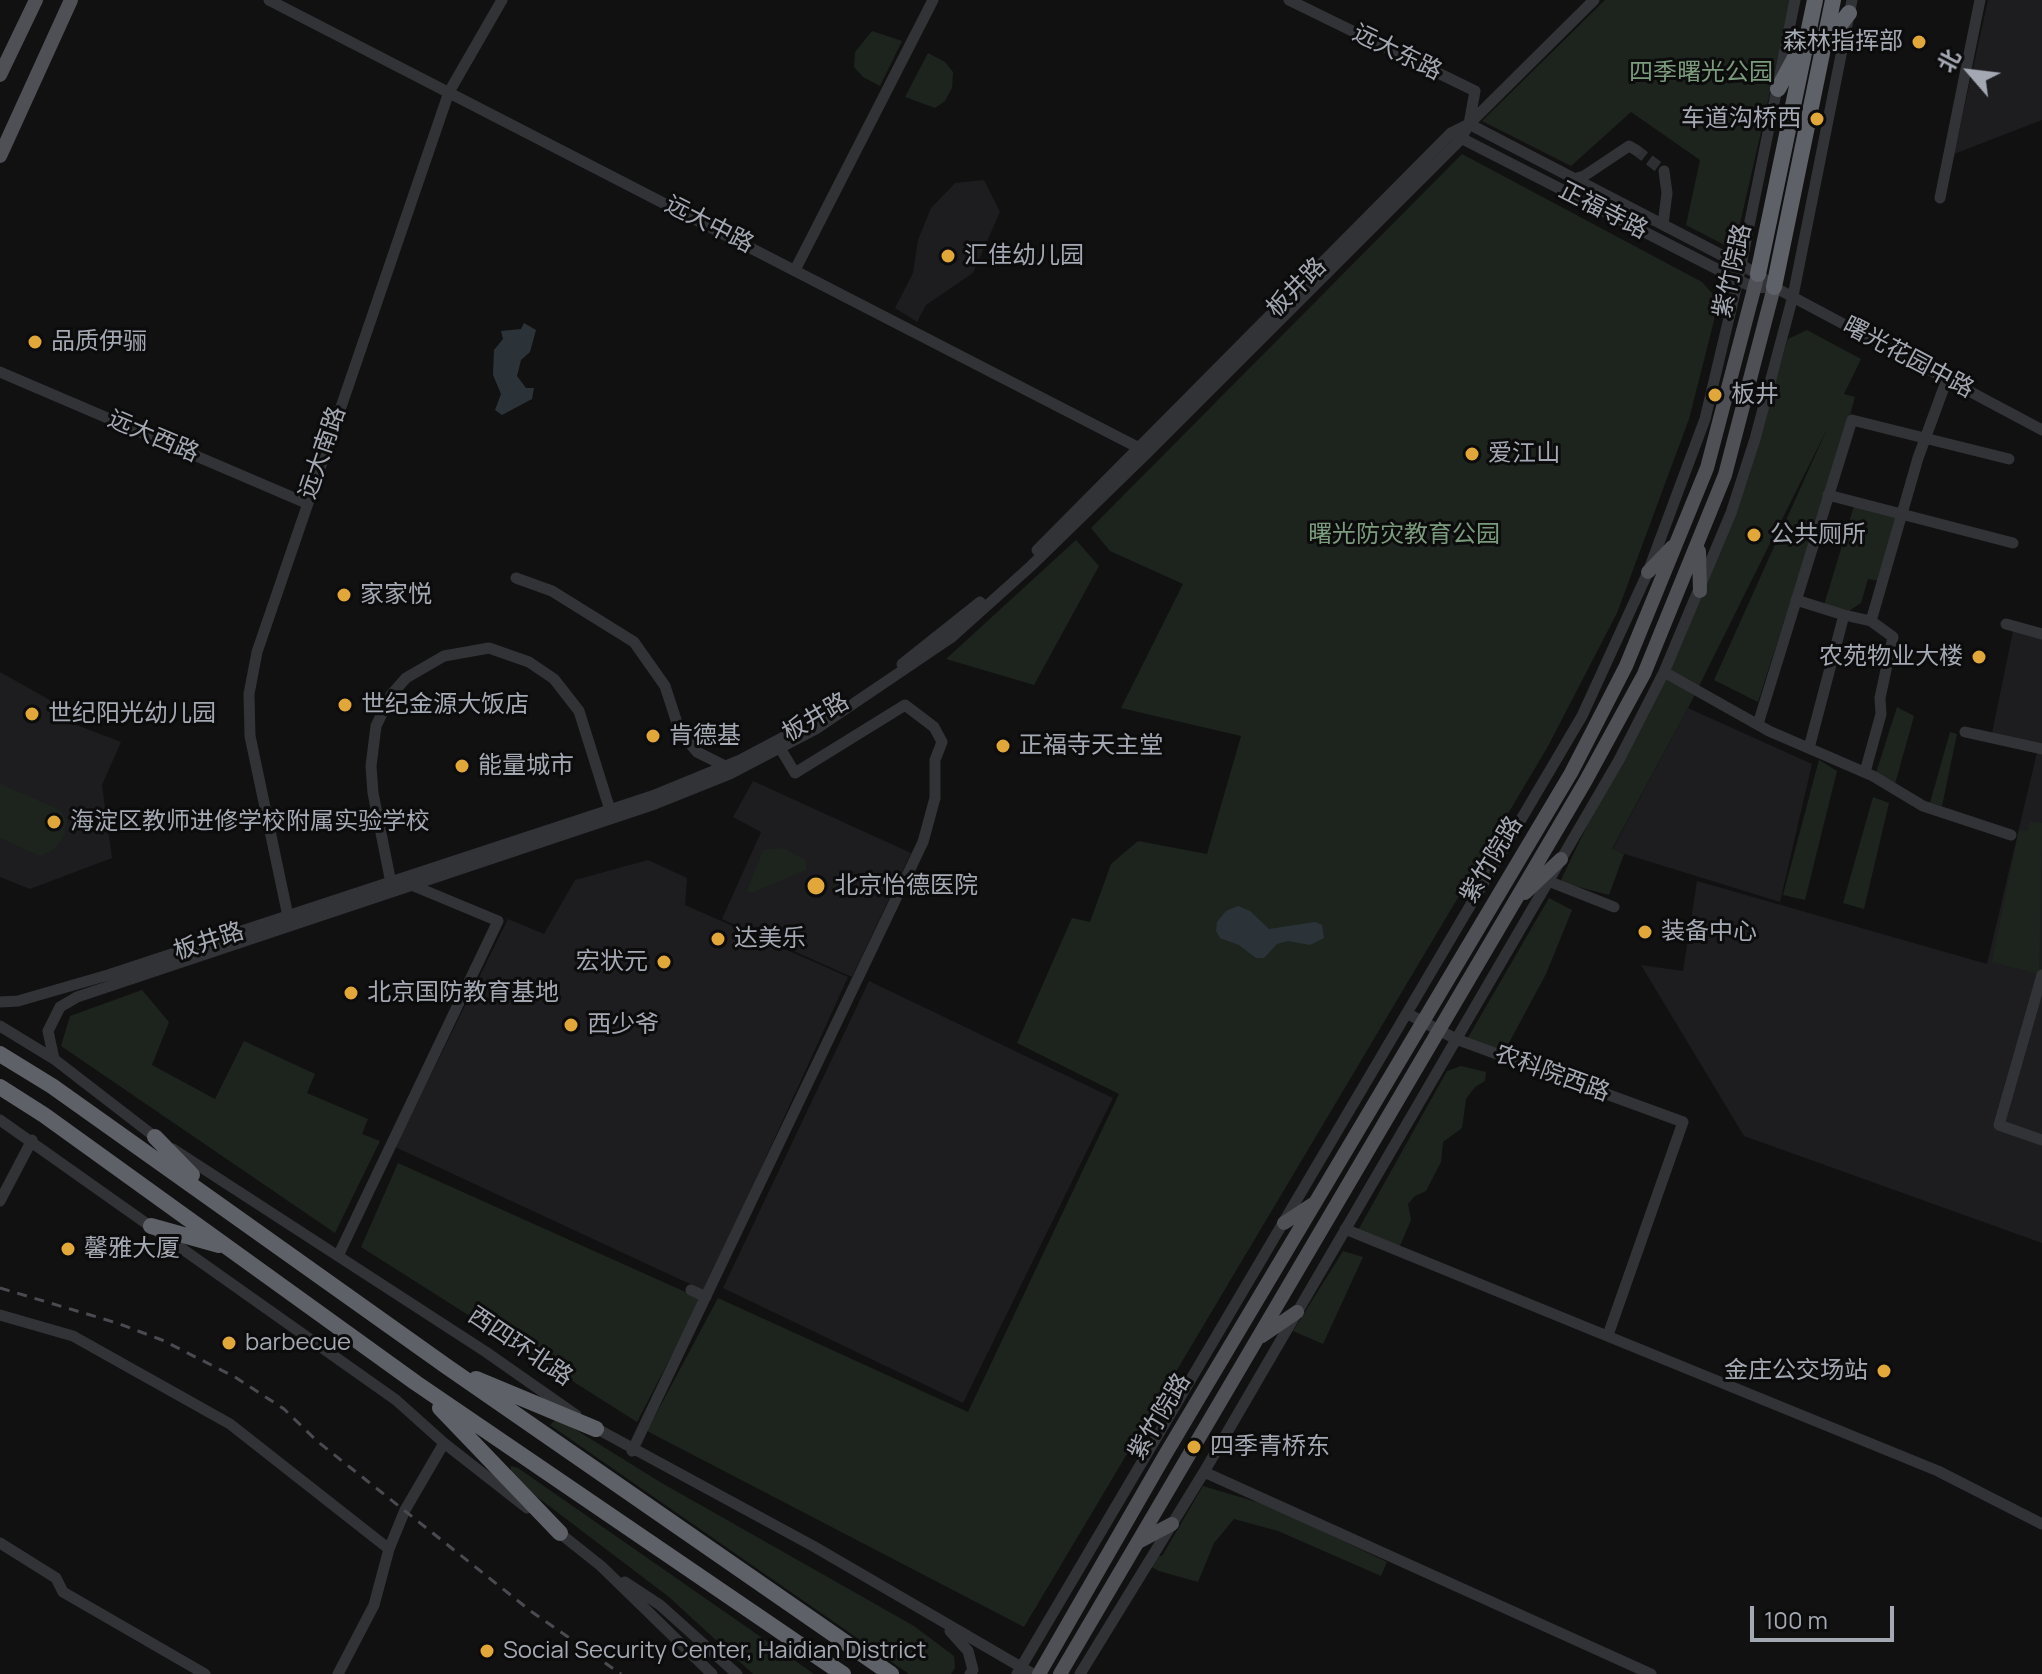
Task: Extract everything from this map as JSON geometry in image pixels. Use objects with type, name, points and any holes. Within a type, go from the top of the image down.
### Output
[{"type":"highway","name":"紫竹院路","points":[[1756,281],[1815,0]]},
{"type":"highway","name":"紫竹院路","points":[[1774,287],[1833,0]]},
{"type":"highway","points":[[1824,46],[1851,6]]},
{"type":"highway","points":[[1778,89],[1807,37]]},
{"type":"highway","points":[[0,1054],[891,1674]]},
{"type":"highway","points":[[0,1087],[231,1248],[416,1383],[843,1674]]},
{"type":"highway","points":[[155,1137],[221,1205]]},
{"type":"highway","points":[[151,1226],[231,1248]]},
{"type":"highway","points":[[446,1366],[596,1429]]},
{"type":"highway","points":[[416,1383],[560,1533]]},
{"type":"main road","points":[[0,75],[36,0]]},
{"type":"main road","points":[[0,156],[71,0]]},
{"type":"main road","name":"紫竹院路","points":[[1039,1674],[1571,773],[1626,666],[1707,468],[1756,281]]},
{"type":"main road","name":"紫竹院路","points":[[1060,1674],[1513,904],[1644,674],[1699,544],[1742,418],[1774,287]]},
{"type":"main road","points":[[1648,572],[1680,538]]},
{"type":"main road","points":[[1699,544],[1700,591]]},
{"type":"main road","points":[[1513,904],[1561,859]]},
{"type":"main road","points":[[1284,1223],[1317,1202]]},
{"type":"main road","points":[[1258,1339],[1297,1312]]},
{"type":"main road","points":[[1140,1541],[1172,1524]]},
{"type":"street","name":"远大中路","points":[[269,0],[1143,450]]},
{"type":"street","name":"远大南路","points":[[288,921],[257,779],[249,694],[260,641],[449,92],[502,0]]},
{"type":"street","points":[[795,270],[933,0]]},
{"type":"street","name":"远大东路","points":[[1289,0],[1475,91],[1469,124]]},
{"type":"street","points":[[1469,124],[1594,0]]},
{"type":"street","name":"紫竹院路","points":[[1019,1670],[1582,716],[1648,572],[1705,419],[1738,280],[1795,0]]},
{"type":"street","points":[[1940,198],[1980,0]]},
{"type":"street","points":[[1080,1674],[1204,1472],[1619,760],[1664,672],[1700,591],[1755,439],[1793,296],[1851,6]]},
{"type":"street","name":"板井路","points":[[0,1002],[18,1001],[288,921],[610,810],[725,766],[812,723],[888,675],[1009,578],[1143,450],[1469,124]]},
{"type":"street","name":"正福寺路","points":[[1469,124],[1741,265],[1756,281]]},
{"type":"street","name":"正福寺路","points":[[1456,136],[1738,280],[1756,281]]},
{"type":"street","points":[[1574,179],[1584,176],[1629,146],[1636,150]]},
{"type":"street","points":[[1663,224],[1667,193],[1664,171]]},
{"type":"street","name":"曙光花园中路","points":[[1756,281],[1793,296],[2042,430]]},
{"type":"street","name":"远大西路","points":[[0,372],[306,503]]},
{"type":"street","points":[[1871,621],[1925,437],[1947,379]]},
{"type":"street","points":[[1758,724],[1852,420],[2009,459]]},
{"type":"street","points":[[54,1059],[48,1031],[60,1007],[77,997],[401,882],[655,804],[780,748],[892,680],[952,637],[1031,566],[1143,450]]},
{"type":"street","points":[[1828,495],[2013,543]]},
{"type":"street","points":[[516,578],[552,591],[634,642],[665,686],[680,732],[697,752],[725,766]]},
{"type":"street","points":[[1796,600],[1871,621],[1893,637],[1880,698],[1881,714],[1865,772]]},
{"type":"street","points":[[1809,748],[1844,615]]},
{"type":"street","points":[[2006,624],[2042,634]]},
{"type":"street","points":[[401,882],[373,793],[371,766],[376,726],[391,695],[406,678],[444,656],[489,648],[529,662],[554,679],[579,711],[610,810]]},
{"type":"street","points":[[1664,672],[1758,724],[1865,772],[1923,806],[2011,835]]},
{"type":"street","points":[[632,1451],[923,842],[935,798],[935,760],[942,742],[934,727],[905,705],[795,773],[780,748]]},
{"type":"street","points":[[1965,732],[2042,749]]},
{"type":"street","points":[[1548,881],[1614,907]]},
{"type":"street","points":[[338,1256],[498,921],[401,882]]},
{"type":"street","points":[[2042,975],[1999,1125],[2042,1140]]},
{"type":"street","name":"农科院西路","points":[[1408,1014],[1456,1039],[1683,1122],[1608,1335]]},
{"type":"street","name":"西四环北路","points":[[0,1026],[54,1059],[155,1137],[486,1352],[596,1429],[813,1546],[1019,1670],[1033,1674]]},
{"type":"street","points":[[0,1120],[396,1400],[444,1443],[601,1566],[660,1605],[737,1674]]},
{"type":"street","points":[[0,1201],[32,1140]]},
{"type":"street","points":[[1345,1229],[1938,1471],[2042,1524]]},
{"type":"street","points":[[691,1290],[706,1297]]},
{"type":"street","points":[[0,1315],[73,1336],[230,1424],[389,1549]]},
{"type":"street","points":[[338,1674],[374,1605],[389,1549],[405,1510],[444,1443]]},
{"type":"street","points":[[1204,1472],[1651,1674]]},
{"type":"street","points":[[0,1543],[56,1578],[63,1592],[205,1674]]},
{"type":"street","points":[[601,1566],[712,1674]]},
{"type":"street","points":[[944,1623],[968,1651],[973,1670],[970,1674]]},
{"type":"shaded area","points":[[1988,0],[2042,0],[2042,120],[1954,154]]},
{"type":"shaded area","name":"汇佳幼儿园","points":[[984,180],[1000,212],[973,273],[926,305],[917,322],[895,308],[913,273],[918,240],[931,208],[955,183]]},
{"type":"shaded area","points":[[524,323],[536,330],[530,352],[521,360],[517,376],[526,388],[534,388],[532,399],[502,415],[495,410],[501,394],[493,375],[494,350],[503,339],[501,331],[521,329]]},
{"type":"shaded area","points":[[2014,626],[2042,630],[2042,1243],[1744,1136],[1641,965],[1683,971],[1697,881],[1987,964],[2038,748],[1991,738]]},
{"type":"shaded area","name":"海淀区教师进修学校附属实验学校","points":[[0,672],[66,709],[61,719],[121,742],[102,785],[112,858],[30,889],[0,877]]},
{"type":"shaded area","points":[[1688,708],[1812,764],[1780,902],[1612,850]]},
{"type":"shaded area","name":"北京怡德医院","points":[[753,781],[911,853],[852,977],[722,919],[761,832],[733,817]]},
{"type":"shaded area","points":[[648,860],[687,878],[685,905],[848,977],[705,1291],[395,1147],[508,919],[544,934],[575,880]]},
{"type":"shaded area","points":[[1238,906],[1250,911],[1269,929],[1315,922],[1322,925],[1324,938],[1310,945],[1288,941],[1277,944],[1264,958],[1256,958],[1239,945],[1220,938],[1216,931],[1217,922],[1226,911]]},
{"type":"shaded area","points":[[869,981],[1113,1098],[963,1403],[723,1288]]},
{"type":"green space","name":"四季曙光公园","points":[[1605,0],[1791,0],[1734,250],[1686,225],[1700,160],[1631,112],[1571,166],[1482,121]]},
{"type":"green space","points":[[872,31],[902,41],[880,86],[863,77],[854,67],[855,52]]},
{"type":"green space","points":[[928,53],[945,62],[953,72],[952,88],[945,101],[935,108],[905,97]]},
{"type":"green space","name":"曙光防灾教育公园","points":[[1462,154],[1702,282],[1719,301],[1689,419],[1617,613],[1547,748],[1024,1627],[647,1431],[718,1298],[968,1412],[1119,1094],[1017,1043],[1072,918],[1090,922],[1111,864],[1138,841],[1207,854],[1241,736],[1121,708],[1183,584],[1110,551],[1091,528]]},
{"type":"green space","points":[[1807,330],[1861,359],[1844,394],[1855,397],[1758,702],[1714,680],[1828,427],[1688,708],[1612,849],[1624,854],[1609,895],[1560,882],[1733,522],[1788,339]]},
{"type":"green space","points":[[1854,506],[1898,517],[1880,581],[1868,579],[1861,603],[1849,611],[1824,605]]},
{"type":"green space","points":[[1076,540],[1099,566],[1034,685],[946,659]]},
{"type":"green space","points":[[1897,707],[1914,716],[1895,784],[1875,776]]},
{"type":"green space","points":[[1950,732],[1957,734],[1942,806],[1930,803]]},
{"type":"green space","points":[[1819,760],[1837,771],[1805,900],[1783,895]]},
{"type":"green space","points":[[0,784],[60,810],[67,822],[63,837],[54,849],[40,856],[0,838]]},
{"type":"green space","points":[[1873,797],[1889,803],[1864,909],[1843,903]]},
{"type":"green space","points":[[2030,821],[2042,823],[2039,974],[1992,962],[2019,830],[2028,831]]},
{"type":"green space","points":[[783,848],[806,860],[806,870],[751,893],[747,891],[763,850]]},
{"type":"green space","points":[[1549,898],[1572,910],[1546,974],[1503,1054],[1466,1041]]},
{"type":"green space","points":[[142,990],[169,1022],[152,1065],[215,1099],[244,1041],[315,1074],[307,1093],[368,1119],[362,1134],[380,1141],[335,1233],[61,1046],[70,1016]]},
{"type":"green space","points":[[1461,1066],[1486,1072],[1485,1081],[1475,1087],[1466,1099],[1462,1128],[1443,1142],[1441,1162],[1426,1191],[1408,1204],[1411,1220],[1399,1248],[1357,1232],[1447,1071]]},
{"type":"green space","points":[[398,1163],[701,1299],[637,1422],[361,1247]]},
{"type":"green space","points":[[1343,1251],[1363,1257],[1323,1344],[1293,1331]]},
{"type":"green space","points":[[557,1418],[660,1482],[914,1626],[954,1656],[955,1668],[951,1674],[909,1674],[550,1425]]},
{"type":"green space","points":[[511,1466],[814,1674],[753,1674],[669,1597],[528,1490],[511,1474]]},
{"type":"green space","points":[[1203,1486],[1270,1506],[1387,1562],[1381,1576],[1278,1531],[1234,1519],[1214,1543],[1198,1582],[1150,1566],[1156,1555],[1162,1556]]},
{"type":"tunnel","points":[[1636,150],[1664,171]]},
{"type":"railway","points":[[0,1288],[117,1323],[162,1340],[235,1377],[284,1409],[317,1441],[532,1612],[621,1674]]},
{"type":"place","name":"森林指挥部","points":[[1919,42]]},
{"type":"place","name":"车道沟桥西","points":[[1817,119]]},
{"type":"place","name":"汇佳幼儿园","points":[[948,256]]},
{"type":"place","name":"品质伊骊","points":[[35,342]]},
{"type":"place","name":"板井","points":[[1715,395]]},
{"type":"place","name":"爱江山","points":[[1472,454]]},
{"type":"place","name":"公共厕所","points":[[1754,535]]},
{"type":"place","name":"家家悦","points":[[344,595]]},
{"type":"place","name":"农苑物业大楼","points":[[1979,657]]},
{"type":"place","name":"世纪金源大饭店","points":[[345,705]]},
{"type":"place","name":"世纪阳光幼儿园","points":[[32,714]]},
{"type":"place","name":"肯德基","points":[[653,736]]},
{"type":"place","name":"正福寺天主堂","points":[[1003,746]]},
{"type":"place","name":"能量城市","points":[[462,766]]},
{"type":"place","name":"海淀区教师进修学校附属实验学校","points":[[54,822]]},
{"type":"place","name":"北京怡德医院","points":[[816,886]]},
{"type":"place","name":"装备中心","points":[[1645,932]]},
{"type":"place","name":"达美乐","points":[[718,939]]},
{"type":"place","name":"宏状元","points":[[664,962]]},
{"type":"place","name":"北京国防教育基地","points":[[351,993]]},
{"type":"place","name":"西少爷","points":[[571,1025]]},
{"type":"place","name":"馨雅大厦","points":[[68,1249]]},
{"type":"place","name":"barbecue","points":[[229,1343]]},
{"type":"place","name":"金庄公交场站","points":[[1884,1371]]},
{"type":"place","name":"四季青桥东","points":[[1194,1447]]},
{"type":"place","name":"Social Security Center, Haidian District","points":[[487,1651]]}]
